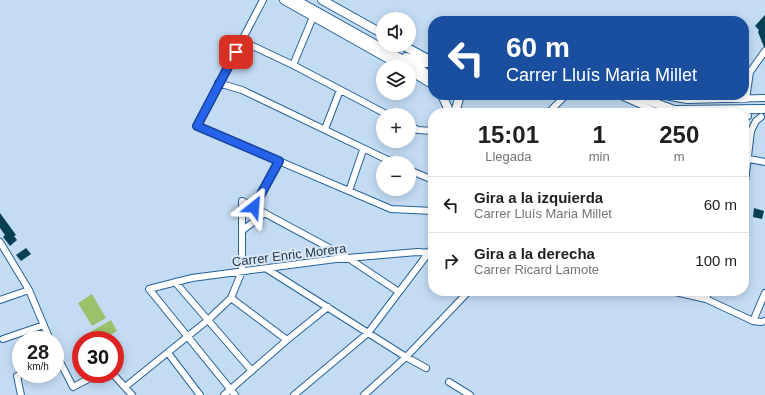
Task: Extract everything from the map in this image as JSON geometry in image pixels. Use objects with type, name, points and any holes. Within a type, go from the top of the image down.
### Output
[{"type":"main road","points":[[284,0],[390,60]]},
{"type":"main road","points":[[296,0],[428,74]]},
{"type":"main road","points":[[303,0],[376,41]]},
{"type":"main road","points":[[322,0],[376,30]]},
{"type":"main road","points":[[396,52],[411,60],[428,62]]},
{"type":"main road","points":[[415,52],[428,58]]},
{"type":"main road","points":[[416,74],[428,81]]},
{"type":"main road","points":[[647,100],[669,108]]},
{"type":"main road","points":[[659,100],[675,107],[765,106]]},
{"type":"main road","points":[[749,113],[763,113]]},
{"type":"street","points":[[263,0],[218,83],[197,126],[391,209],[428,211]]},
{"type":"street","points":[[293,65],[313,17]]},
{"type":"street","points":[[242,41],[293,65],[376,109]]},
{"type":"street","points":[[749,79],[750,72],[765,51]]},
{"type":"street","points":[[218,83],[242,90],[377,156]]},
{"type":"street","points":[[325,130],[340,90]]},
{"type":"street","points":[[749,99],[765,98]]},
{"type":"street","points":[[553,108],[561,100]]},
{"type":"street","points":[[630,100],[649,108]]},
{"type":"street","points":[[763,113],[756,121],[750,137],[749,159],[765,162]]},
{"type":"street","points":[[416,129],[428,131]]},
{"type":"street","points":[[349,191],[363,150]]},
{"type":"street","points":[[254,207],[279,161]]},
{"type":"street","points":[[416,173],[428,178]]},
{"type":"street","points":[[126,387],[188,337],[231,298],[242,271],[242,201],[348,258],[399,292]]},
{"type":"street","points":[[243,230],[265,213]]},
{"type":"street","points":[[0,242],[29,290],[46,331]]},
{"type":"street","name":"Carrer Enric Morera","points":[[188,337],[149,289],[175,282],[242,271],[267,270],[348,258],[428,251]]},
{"type":"street","points":[[294,395],[368,333],[428,256]]},
{"type":"street","points":[[267,270],[328,307],[406,358],[426,368]]},
{"type":"street","points":[[175,282],[252,371]]},
{"type":"street","points":[[0,300],[29,290]]},
{"type":"street","points":[[753,320],[765,293]]},
{"type":"street","points":[[364,395],[406,358],[464,296]]},
{"type":"street","points":[[693,296],[706,299],[753,320],[762,322],[765,321]]},
{"type":"street","points":[[231,298],[287,340]]},
{"type":"street","points":[[224,395],[287,340],[328,307]]},
{"type":"street","points":[[2,338],[44,325]]},
{"type":"street","points":[[188,337],[235,395]]},
{"type":"street","points":[[168,353],[200,395]]},
{"type":"street","points":[[64,373],[73,387],[81,383]]},
{"type":"street","points":[[449,382],[470,395]]},
{"type":"street","points":[[18,383],[21,395]]},
{"type":"street","points":[[122,383],[132,395]]},
{"type":"green space","points":[[92,294],[106,318],[92,326],[78,303]]},
{"type":"green space","points":[[111,320],[117,331],[92,331]]},
{"type":"building","points":[[765,15],[764,47],[758,32],[759,30],[755,26]]},
{"type":"building","points":[[754,208],[764,211],[762,219],[753,217]]},
{"type":"building","points":[[0,213],[16,235],[14,236],[17,240],[10,246],[3,237],[5,235],[0,228]]},
{"type":"building","points":[[26,248],[31,254],[21,261],[16,255]]},
{"type":"route","points":[[236,52],[218,83],[197,126],[279,161],[254,207]]}]
